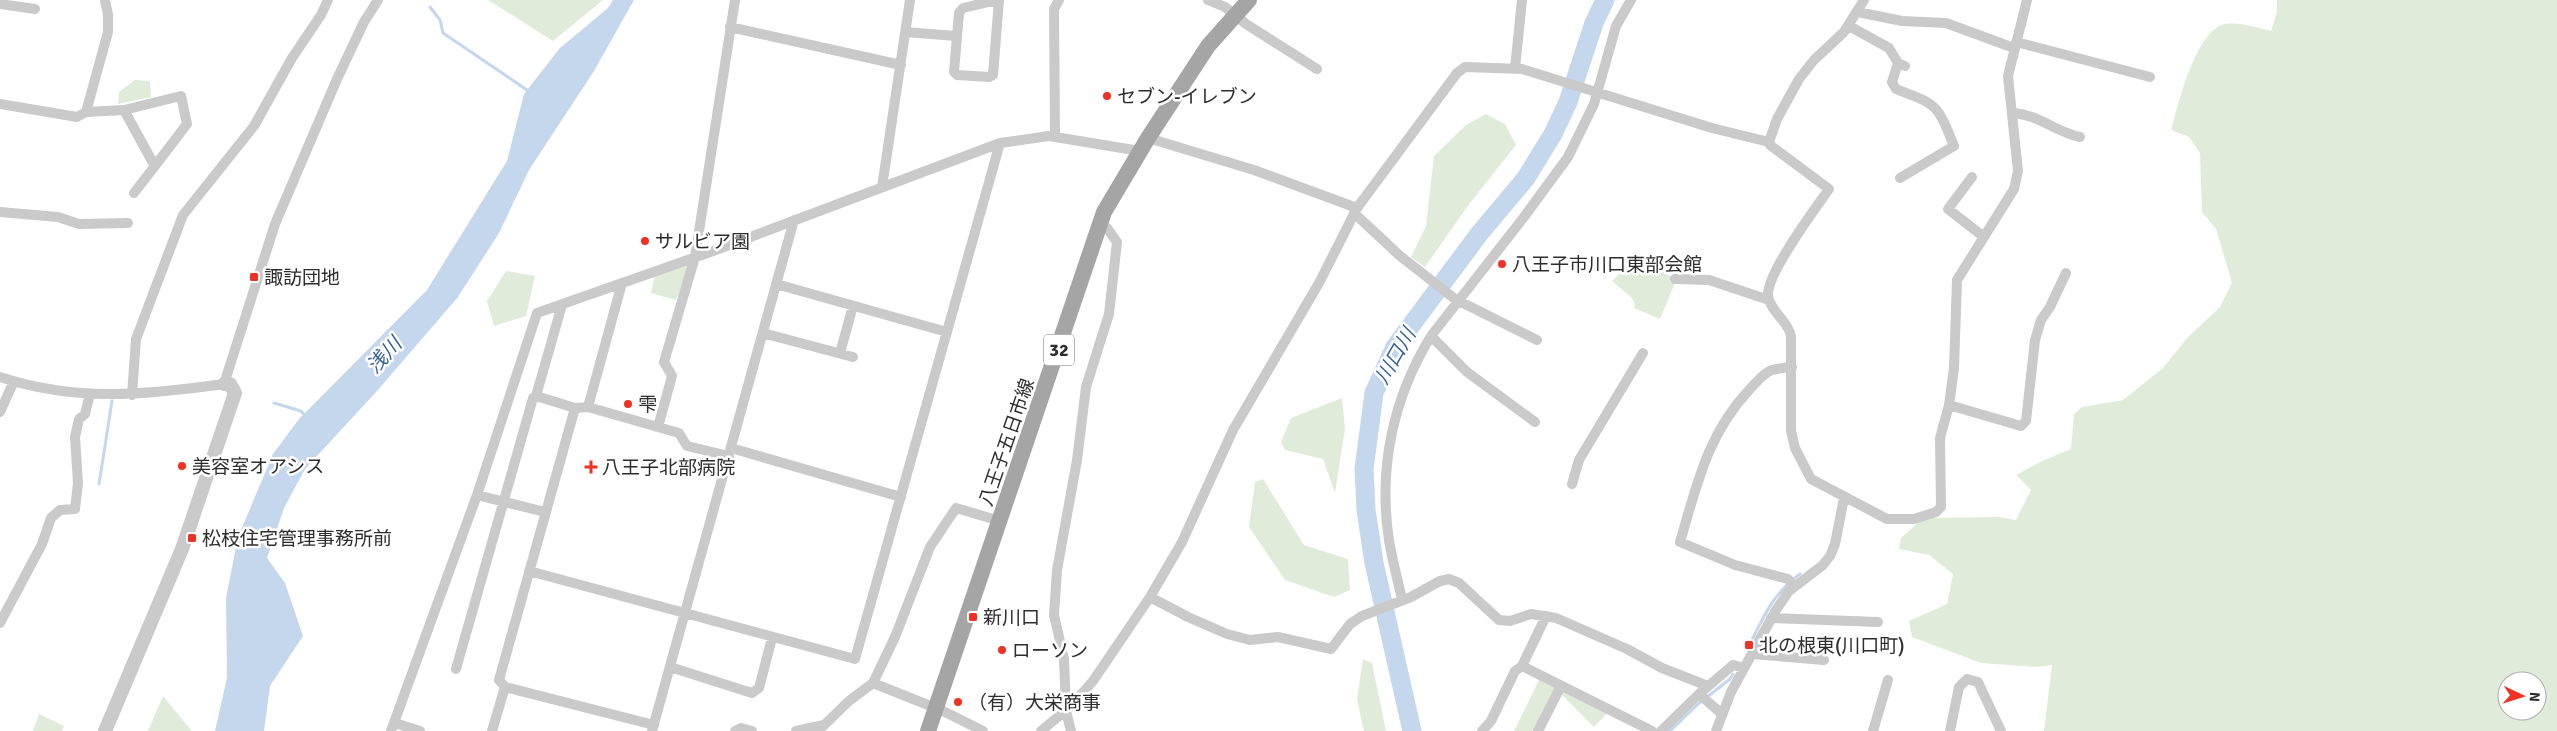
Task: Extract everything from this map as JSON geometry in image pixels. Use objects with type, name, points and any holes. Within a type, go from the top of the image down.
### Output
[{"type":"main road","name":"八王子五日市線","points":[[928,731],[1047,385],[1099,225],[1111,199],[1208,46],[1249,0]]},
{"type":"street","points":[[86,112],[108,32],[108,15],[105,0]]},
{"type":"street","points":[[132,395],[136,339],[182,215],[254,126],[328,0]]},
{"type":"street","points":[[224,384],[275,224],[337,79],[364,22],[378,0]]},
{"type":"street","points":[[658,427],[672,376],[664,362],[696,257],[735,0]]},
{"type":"street","points":[[882,187],[910,0]]},
{"type":"street","points":[[998,0],[993,75],[989,77],[957,75],[954,72],[959,13],[963,8],[998,0]]},
{"type":"street","points":[[1055,136],[1054,9],[1059,0]]},
{"type":"street","points":[[1208,0],[1225,7],[1317,69]]},
{"type":"street","points":[[1515,68],[1522,0]]},
{"type":"street","points":[[1401,600],[1387,520],[1386,459],[1393,424],[1404,392],[1419,354],[1431,336],[1559,170],[1576,142],[1594,104],[1594,91],[1616,26],[1631,0]]},
{"type":"street","points":[[1864,0],[1849,26],[1798,79],[1777,119],[1770,146],[1829,189],[1783,258],[1769,288],[1769,300],[1790,330],[1792,367],[1790,431],[1795,448],[1811,479],[1880,517],[1896,521],[1920,517],[1941,507],[1940,438],[1949,404],[1954,368],[1957,280],[2014,189],[2018,170],[2014,113],[2008,76],[2027,0]]},
{"type":"street","points":[[0,4],[35,9]]},
{"type":"street","points":[[1858,12],[1902,21],[1946,23],[2015,45],[2150,77]]},
{"type":"street","points":[[1849,26],[1889,48],[1901,64],[1892,82],[1896,89],[1923,99],[1940,111],[1954,146],[1900,178]]},
{"type":"street","points":[[730,27],[901,65]]},
{"type":"street","points":[[906,32],[956,36]]},
{"type":"street","points":[[1041,731],[1066,711],[1111,657],[1150,597],[1182,542],[1237,422],[1319,284],[1356,210],[1461,69],[1471,67],[1515,68],[1712,128],[1770,142]]},
{"type":"street","points":[[0,104],[76,116],[86,112],[124,110],[181,96],[187,124],[134,193]]},
{"type":"street","points":[[124,110],[152,161],[158,162]]},
{"type":"street","points":[[2014,113],[2028,114],[2058,131],[2080,137]]},
{"type":"street","points":[[420,731],[393,727],[477,495],[537,313],[696,257],[1000,143],[1042,135],[1144,145],[1254,170],[1356,210],[1399,255],[1457,300],[1537,340]]},
{"type":"street","points":[[529,571],[855,659],[1000,143]]},
{"type":"street","points":[[1972,177],[1948,208],[1984,237]]},
{"type":"street","points":[[0,212],[58,218],[79,224],[128,223]]},
{"type":"street","points":[[575,408],[499,680],[505,687],[653,728],[794,220]]},
{"type":"street","points":[[1071,731],[1066,711],[1064,659],[1054,615],[1057,570],[1077,460],[1086,387],[1109,314],[1117,242],[1107,228],[1099,225]]},
{"type":"street","points":[[1949,404],[2021,426],[2024,425],[2037,333],[2041,320],[2050,307],[2066,273]]},
{"type":"street","points":[[1675,279],[1709,280],[1769,300]]},
{"type":"street","points":[[588,407],[622,283]]},
{"type":"street","points":[[776,284],[947,332]]},
{"type":"street","points":[[456,669],[533,398],[536,396],[562,305]]},
{"type":"street","points":[[840,353],[853,306]]},
{"type":"street","points":[[763,333],[853,356]]},
{"type":"street","points":[[1431,336],[1467,372],[1535,422]]},
{"type":"street","points":[[1572,484],[1579,460],[1643,353]]},
{"type":"street","points":[[1791,583],[1735,565],[1680,542],[1702,468],[1717,432],[1734,406],[1761,377],[1772,370],[1792,367]]},
{"type":"street","points":[[0,377],[38,388],[90,394],[132,395],[224,384],[234,387],[235,393],[182,549],[105,731]]},
{"type":"street","points":[[0,412],[14,381]]},
{"type":"street","points":[[0,623],[42,544],[51,518],[60,510],[75,509],[78,483],[75,437],[79,419],[85,414],[90,394]]},
{"type":"street","points":[[536,396],[575,408],[588,407],[679,433],[687,446],[730,452],[901,497]]},
{"type":"street","points":[[477,495],[545,512]]},
{"type":"street","points":[[1716,731],[1744,668],[1791,583],[1823,565],[1830,556],[1835,544],[1844,498]]},
{"type":"street","points":[[796,731],[821,728],[849,701],[874,683],[895,637],[926,554],[937,534],[956,508],[1000,521]]},
{"type":"street","points":[[1150,597],[1188,617],[1227,634],[1250,640],[1278,637],[1331,649],[1350,624],[1365,615],[1440,581],[1449,579],[1459,582],[1499,620],[1510,621],[1531,614],[1546,616],[1571,624],[1627,649],[1662,668],[1708,686]]},
{"type":"street","points":[[1482,731],[1491,721],[1515,671],[1522,666],[1546,616]]},
{"type":"street","points":[[1771,618],[1878,622]]},
{"type":"street","points":[[670,667],[752,693],[758,688],[772,638]]},
{"type":"street","points":[[1752,654],[1824,660]]},
{"type":"street","points":[[1661,731],[1702,697],[1708,686],[1733,665],[1744,668]]},
{"type":"street","points":[[1522,666],[1652,731]]},
{"type":"street","points":[[1874,731],[1888,680]]},
{"type":"street","points":[[1950,731],[1959,686],[1962,682],[1973,680],[1978,682],[2001,731]]},
{"type":"street","points":[[874,683],[936,708],[983,731]]},
{"type":"street","points":[[1538,731],[1560,686]]},
{"type":"street","points":[[492,731],[505,687]]},
{"type":"street","points":[[1702,697],[1722,714]]},
{"type":"street","points":[[735,731],[741,728],[752,731]]},
{"type":"green space","points":[[488,0],[603,0],[553,41]]},
{"type":"green space","points":[[2277,0],[2557,0],[2557,731],[2044,731],[2052,665],[2037,667],[1981,663],[1912,637],[1909,621],[1947,604],[1953,574],[1929,555],[1899,549],[1901,538],[1923,518],[1999,517],[2016,520],[2031,490],[2016,475],[2042,461],[2071,449],[2074,414],[2082,407],[2123,400],[2163,368],[2188,337],[2220,307],[2232,283],[2216,229],[2202,212],[2200,153],[2189,137],[2171,130],[2197,53],[2205,39],[2215,29],[2225,24],[2231,24],[2271,31],[2277,12]]},
{"type":"green space","points":[[135,80],[150,81],[151,97],[118,104],[119,92]]},
{"type":"green space","points":[[1486,114],[1505,124],[1516,145],[1467,207],[1425,267],[1411,257],[1426,226],[1434,156],[1466,125]]},
{"type":"green space","points":[[1639,254],[1647,264],[1674,278],[1675,283],[1660,319],[1634,308],[1635,304],[1631,297],[1612,281]]},
{"type":"green space","points":[[695,257],[683,298],[677,296],[676,300],[651,293],[656,271]]},
{"type":"green space","points":[[506,271],[535,276],[526,316],[494,326],[487,301]]},
{"type":"green space","points":[[1342,398],[1345,429],[1335,493],[1323,459],[1285,450],[1281,442],[1291,418]]},
{"type":"green space","points":[[1263,479],[1304,545],[1348,559],[1350,590],[1334,597],[1285,580],[1249,527],[1255,482]]},
{"type":"green space","points":[[1363,659],[1372,663],[1386,731],[1364,731],[1357,699]]},
{"type":"green space","points":[[1541,676],[1610,710],[1594,727],[1558,691],[1538,731],[1514,731]]},
{"type":"green space","points":[[163,696],[192,731],[148,731]]},
{"type":"green space","points":[[39,714],[64,726],[62,731],[33,731]]},
{"type":"water","name":"浅川","points":[[613,0],[634,0],[594,71],[529,170],[499,233],[458,297],[377,391],[305,469],[284,508],[267,558],[285,583],[303,636],[270,686],[264,731],[215,731],[227,678],[226,598],[238,537],[273,454],[299,419],[427,290],[507,161],[524,94],[560,48],[608,8]]},
{"type":"waterway","name":"川口川","points":[[1412,731],[1374,563],[1366,510],[1364,469],[1374,393],[1395,347],[1479,234],[1526,178],[1553,134],[1568,102],[1594,23],[1605,0]]},
{"type":"waterway","points":[[430,7],[440,20],[443,33],[530,92]]},
{"type":"waterway","points":[[99,484],[112,401]]},
{"type":"waterway","points":[[274,403],[301,411],[305,416]]},
{"type":"waterway","points":[[1750,644],[1776,597],[1800,574]]},
{"type":"waterway","points":[[1670,731],[1698,704],[1730,679],[1733,674]]},
{"type":"place","name":"セブン-イレブン","points":[[1107,96]]},
{"type":"place","name":"サルビア園","points":[[645,241]]},
{"type":"place","name":"八王子市川口東部会館","points":[[1502,264]]},
{"type":"place","name":"諏訪団地","points":[[254,277]]},
{"type":"place","name":"雫","points":[[628,404]]},
{"type":"place","name":"美容室オアシス","points":[[182,466]]},
{"type":"place","name":"八王子北部病院","points":[[591,467]]},
{"type":"place","name":"松枝住宅管理事務所前","points":[[192,538]]},
{"type":"place","name":"新川口","points":[[973,617]]},
{"type":"place","name":"北の根東(川口町)","points":[[1749,645]]},
{"type":"place","name":"ローソン","points":[[1002,650]]},
{"type":"place","name":"（有）大栄商事","points":[[958,702]]}]
